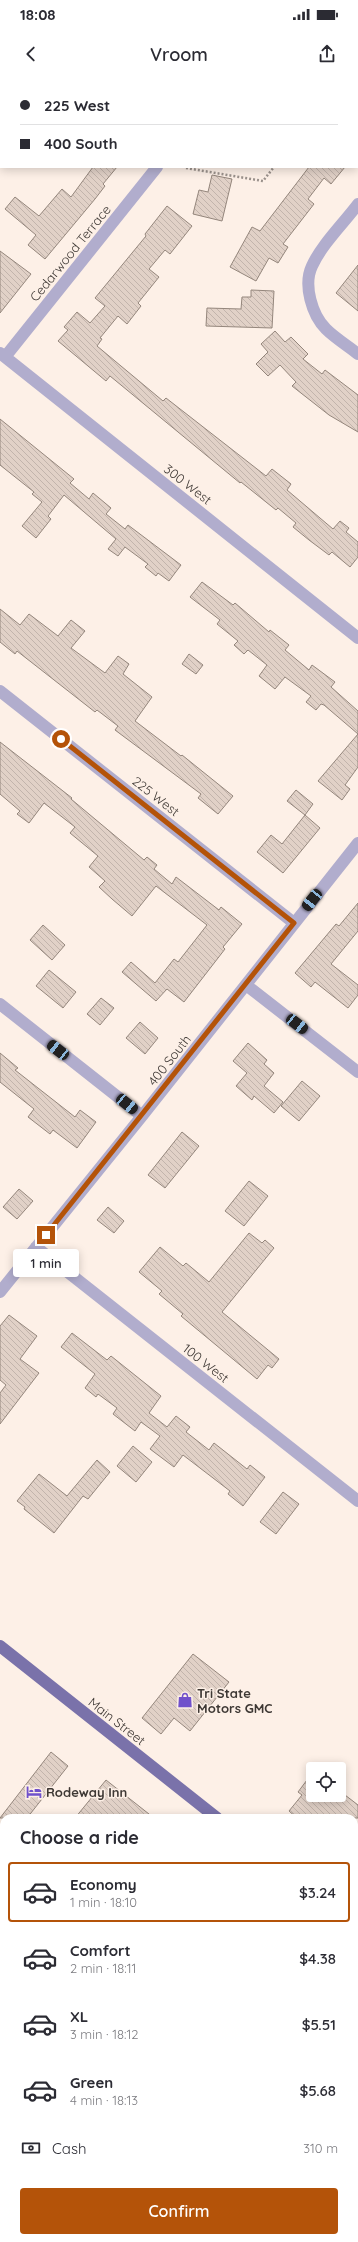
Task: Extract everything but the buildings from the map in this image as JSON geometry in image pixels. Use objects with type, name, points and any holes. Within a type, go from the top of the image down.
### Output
[{"type":"main road","name":"Main Street","points":[[0,1646],[212,1814]]},
{"type":"street","name":"Cedarwood Terrace","points":[[3,355],[156,168]]},
{"type":"street","points":[[358,204],[319,254],[311,267],[309,286],[312,305],[319,320],[326,330],[358,354]]},
{"type":"street","name":"300 West","points":[[3,355],[358,638]]},
{"type":"street","name":"225 West","points":[[0,691],[294,923]]},
{"type":"street","name":"400 South","points":[[0,1292],[142,1116],[358,843]]},
{"type":"street","points":[[246,985],[358,1072]]},
{"type":"street","points":[[0,1004],[142,1116]]},
{"type":"street","name":"100 West","points":[[36,1247],[358,1501]]},
{"type":"path","points":[[186,168],[263,180],[273,168]]},
{"type":"place","name":"Tri State Motors GMC","points":[[185,1700]]},
{"type":"place","name":"Rodeway Inn","points":[[34,1792]]},
{"type":"route","points":[[46,1235],[294,923],[61,739]]}]
